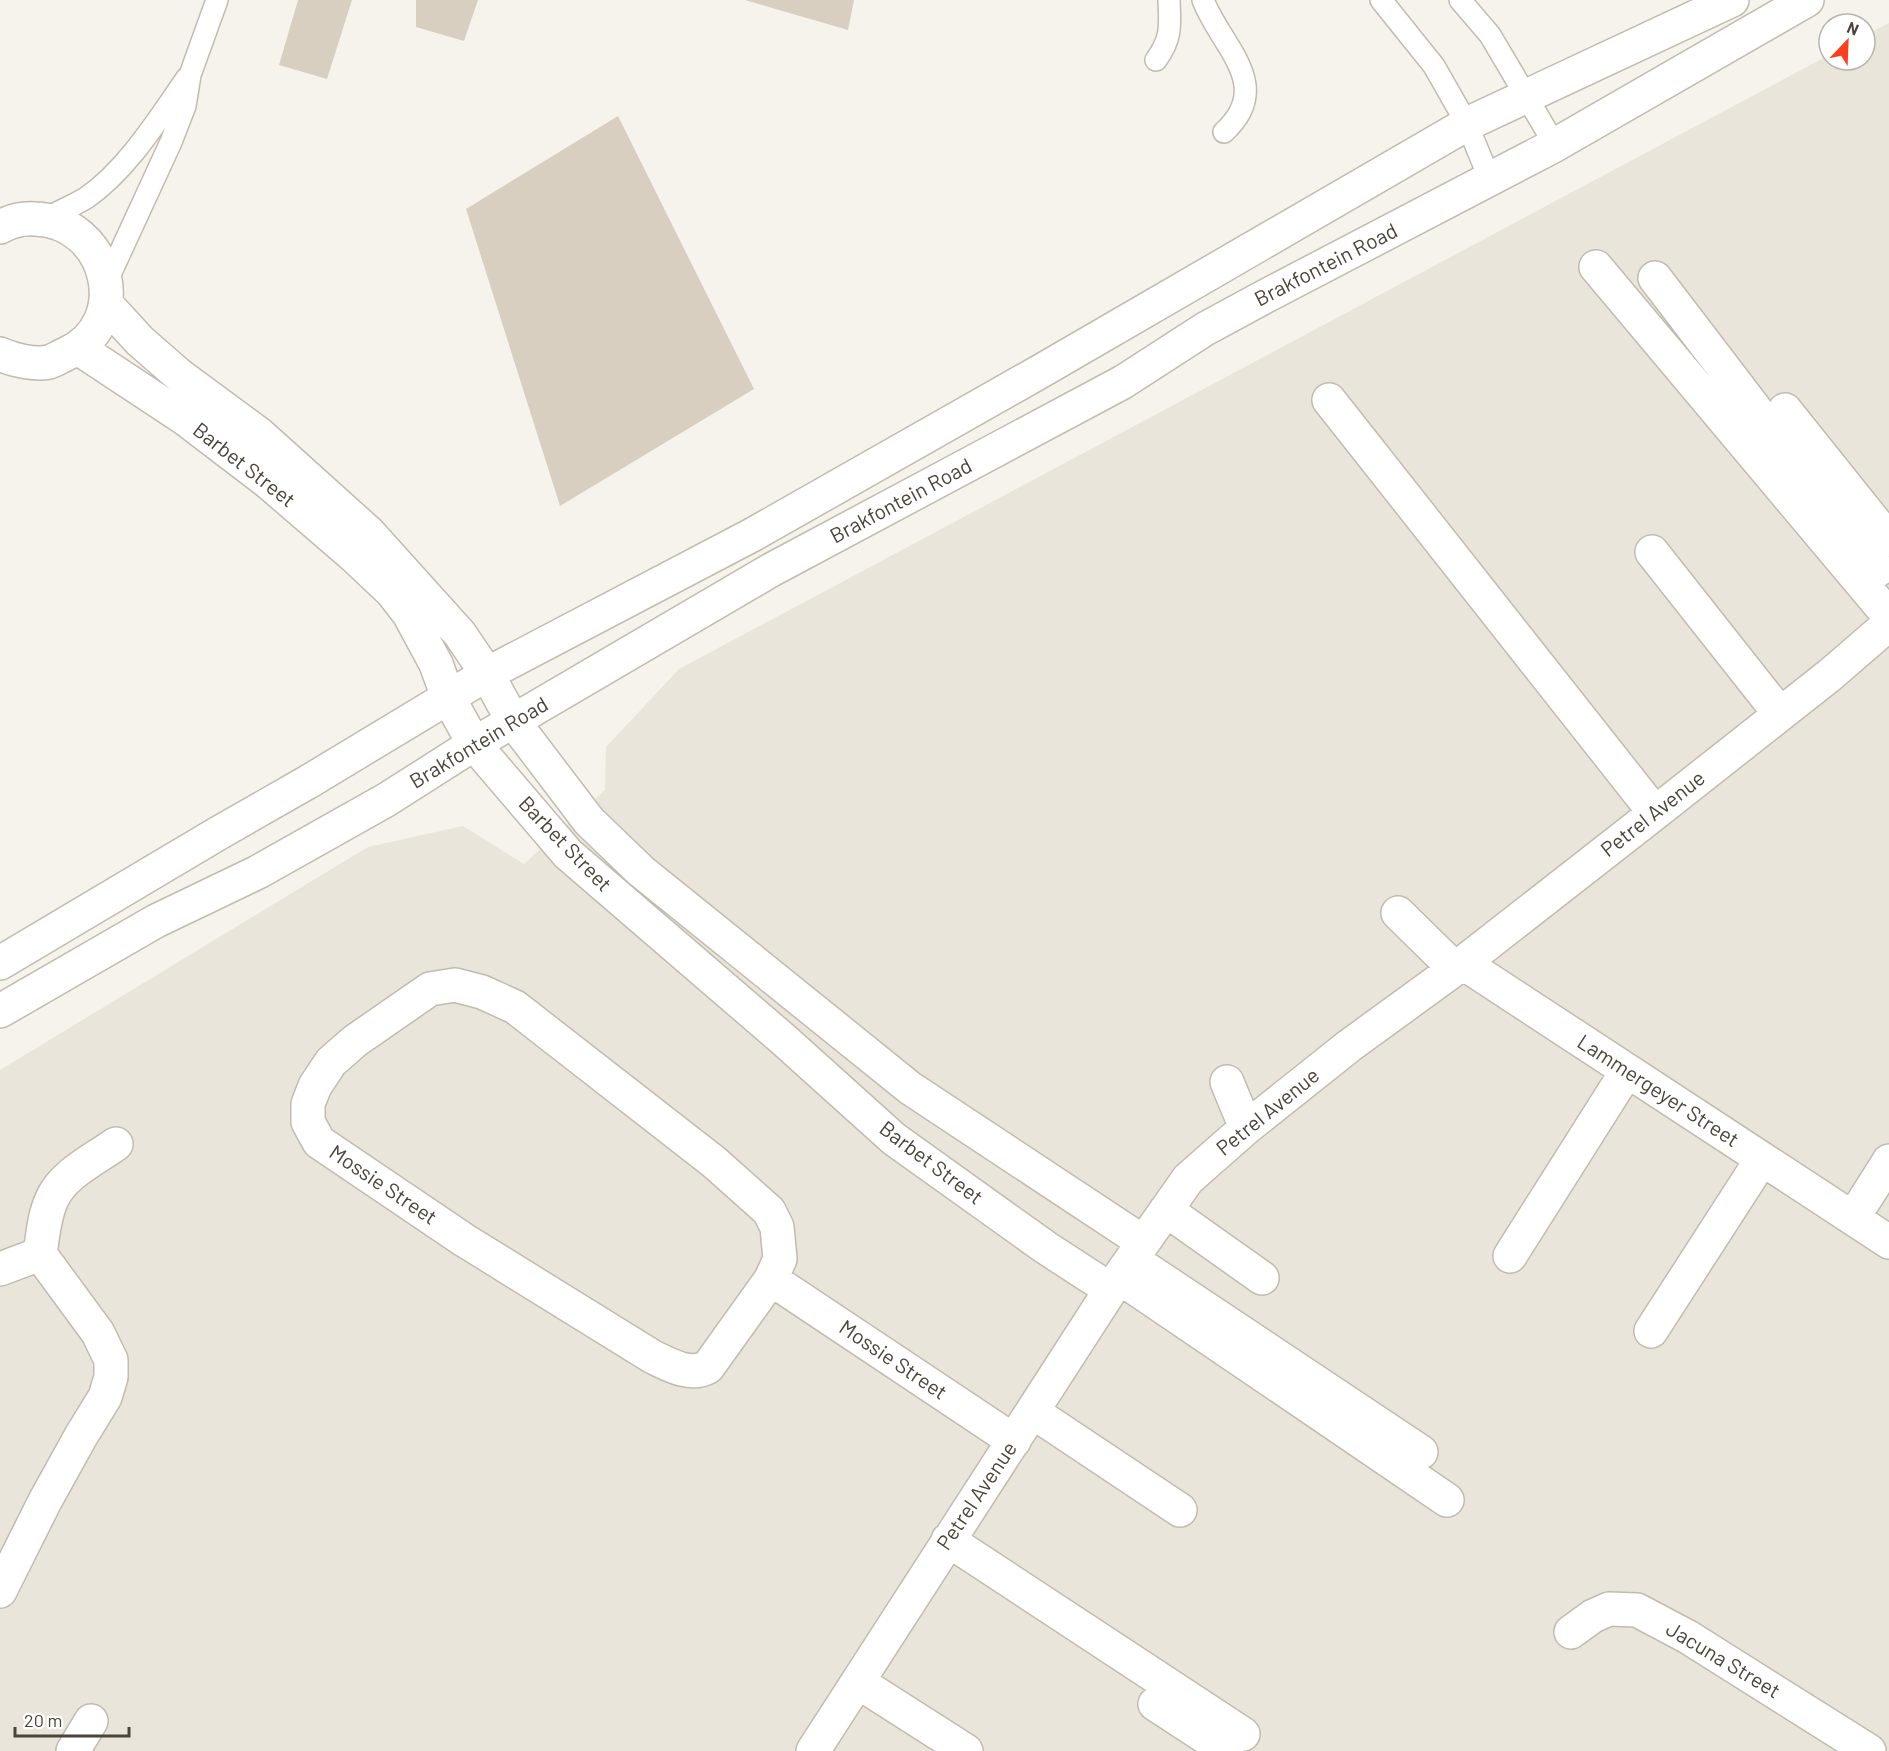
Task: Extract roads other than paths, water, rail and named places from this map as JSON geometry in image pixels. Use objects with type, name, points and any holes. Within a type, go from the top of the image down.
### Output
[{"type":"street","name":"Brakfontein Road","points":[[0,963],[487,674],[752,535],[1467,124],[1732,0]]},
{"type":"street","name":"Brakfontein Road","points":[[0,1011],[156,921],[258,872],[386,800],[474,744],[771,570],[1123,382],[1205,329],[1555,145],[1807,0]]},
{"type":"street","points":[[2,223],[26,218],[45,219],[67,226],[86,240],[99,258],[106,293],[100,321],[91,336],[78,348],[48,362],[5,359]]},
{"type":"street","points":[[1596,267],[1886,632]]},
{"type":"street","points":[[1655,278],[1889,585]]},
{"type":"street","name":"Barbet Street","points":[[106,293],[140,341],[179,375],[267,441],[369,533],[460,634],[487,674],[513,721],[589,821],[641,871],[884,1068],[946,1112],[1126,1267]]},
{"type":"street","name":"Barbet Street","points":[[78,348],[194,425],[268,482],[392,592],[409,614],[436,664],[448,697],[474,744],[568,854],[784,1040],[894,1139],[1045,1247],[1126,1267]]},
{"type":"street","points":[[1329,400],[1654,813]]},
{"type":"street","points":[[1785,410],[1889,540]]},
{"type":"street","points":[[1652,552],[1780,714]]},
{"type":"street","name":"Petrel Avenue","points":[[813,1751],[1126,1267],[1188,1179],[1246,1128],[1349,1046],[1459,966],[1886,632]]},
{"type":"street","name":"Lammergeyer Street","points":[[1398,913],[1459,966],[1627,1071],[1889,1242]]},
{"type":"street","name":"Mossie Street","points":[[455,985],[482,992],[515,1007],[714,1162],[769,1211],[777,1227],[780,1259],[771,1279],[708,1367],[693,1371],[676,1368],[653,1357],[464,1240],[319,1142],[308,1122],[308,1104],[315,1086],[332,1062],[355,1041],[430,989],[455,985]]},
{"type":"street","points":[[1510,1256],[1627,1071]]},
{"type":"street","points":[[1227,1082],[1246,1128]]},
{"type":"street","points":[[913,1153],[946,1112]]},
{"type":"street","points":[[0,1591],[50,1492],[105,1397],[111,1377],[111,1360],[98,1333],[40,1254],[45,1221],[52,1197],[68,1179],[116,1144]]},
{"type":"street","points":[[1651,1330],[1762,1159]]},
{"type":"street","points":[[1853,1218],[1889,1161]]},
{"type":"street","points":[[1166,1210],[1262,1278]]},
{"type":"street","points":[[0,1269],[40,1254]]},
{"type":"street","points":[[1126,1267],[1421,1452]]},
{"type":"street","points":[[1126,1267],[1447,1500]]},
{"type":"street","name":"Mossie Street","points":[[771,1279],[1014,1441]]},
{"type":"street","points":[[1033,1412],[1180,1510]]},
{"type":"street","points":[[942,1549],[1235,1742]]},
{"type":"street","name":"Jacuna Street","points":[[1571,1632],[1593,1616],[1609,1609],[1638,1610],[1688,1637],[1869,1751]]},
{"type":"street","points":[[858,1682],[966,1751]]},
{"type":"street","points":[[73,1751],[91,1721]]},
{"type":"lane","points":[[1156,60],[1169,39],[1171,26],[1169,0]]},
{"type":"lane","points":[[1203,0],[1240,66],[1245,82],[1243,106],[1236,121],[1224,132]]},
{"type":"lane","points":[[1381,0],[1434,66],[1467,124],[1490,180]]},
{"type":"lane","points":[[1460,0],[1490,35],[1555,145]]},
{"type":"lane","points":[[106,293],[185,106],[190,75],[210,3]]},
{"type":"lane","points":[[45,219],[86,197],[115,172],[148,134],[190,75]]}]
